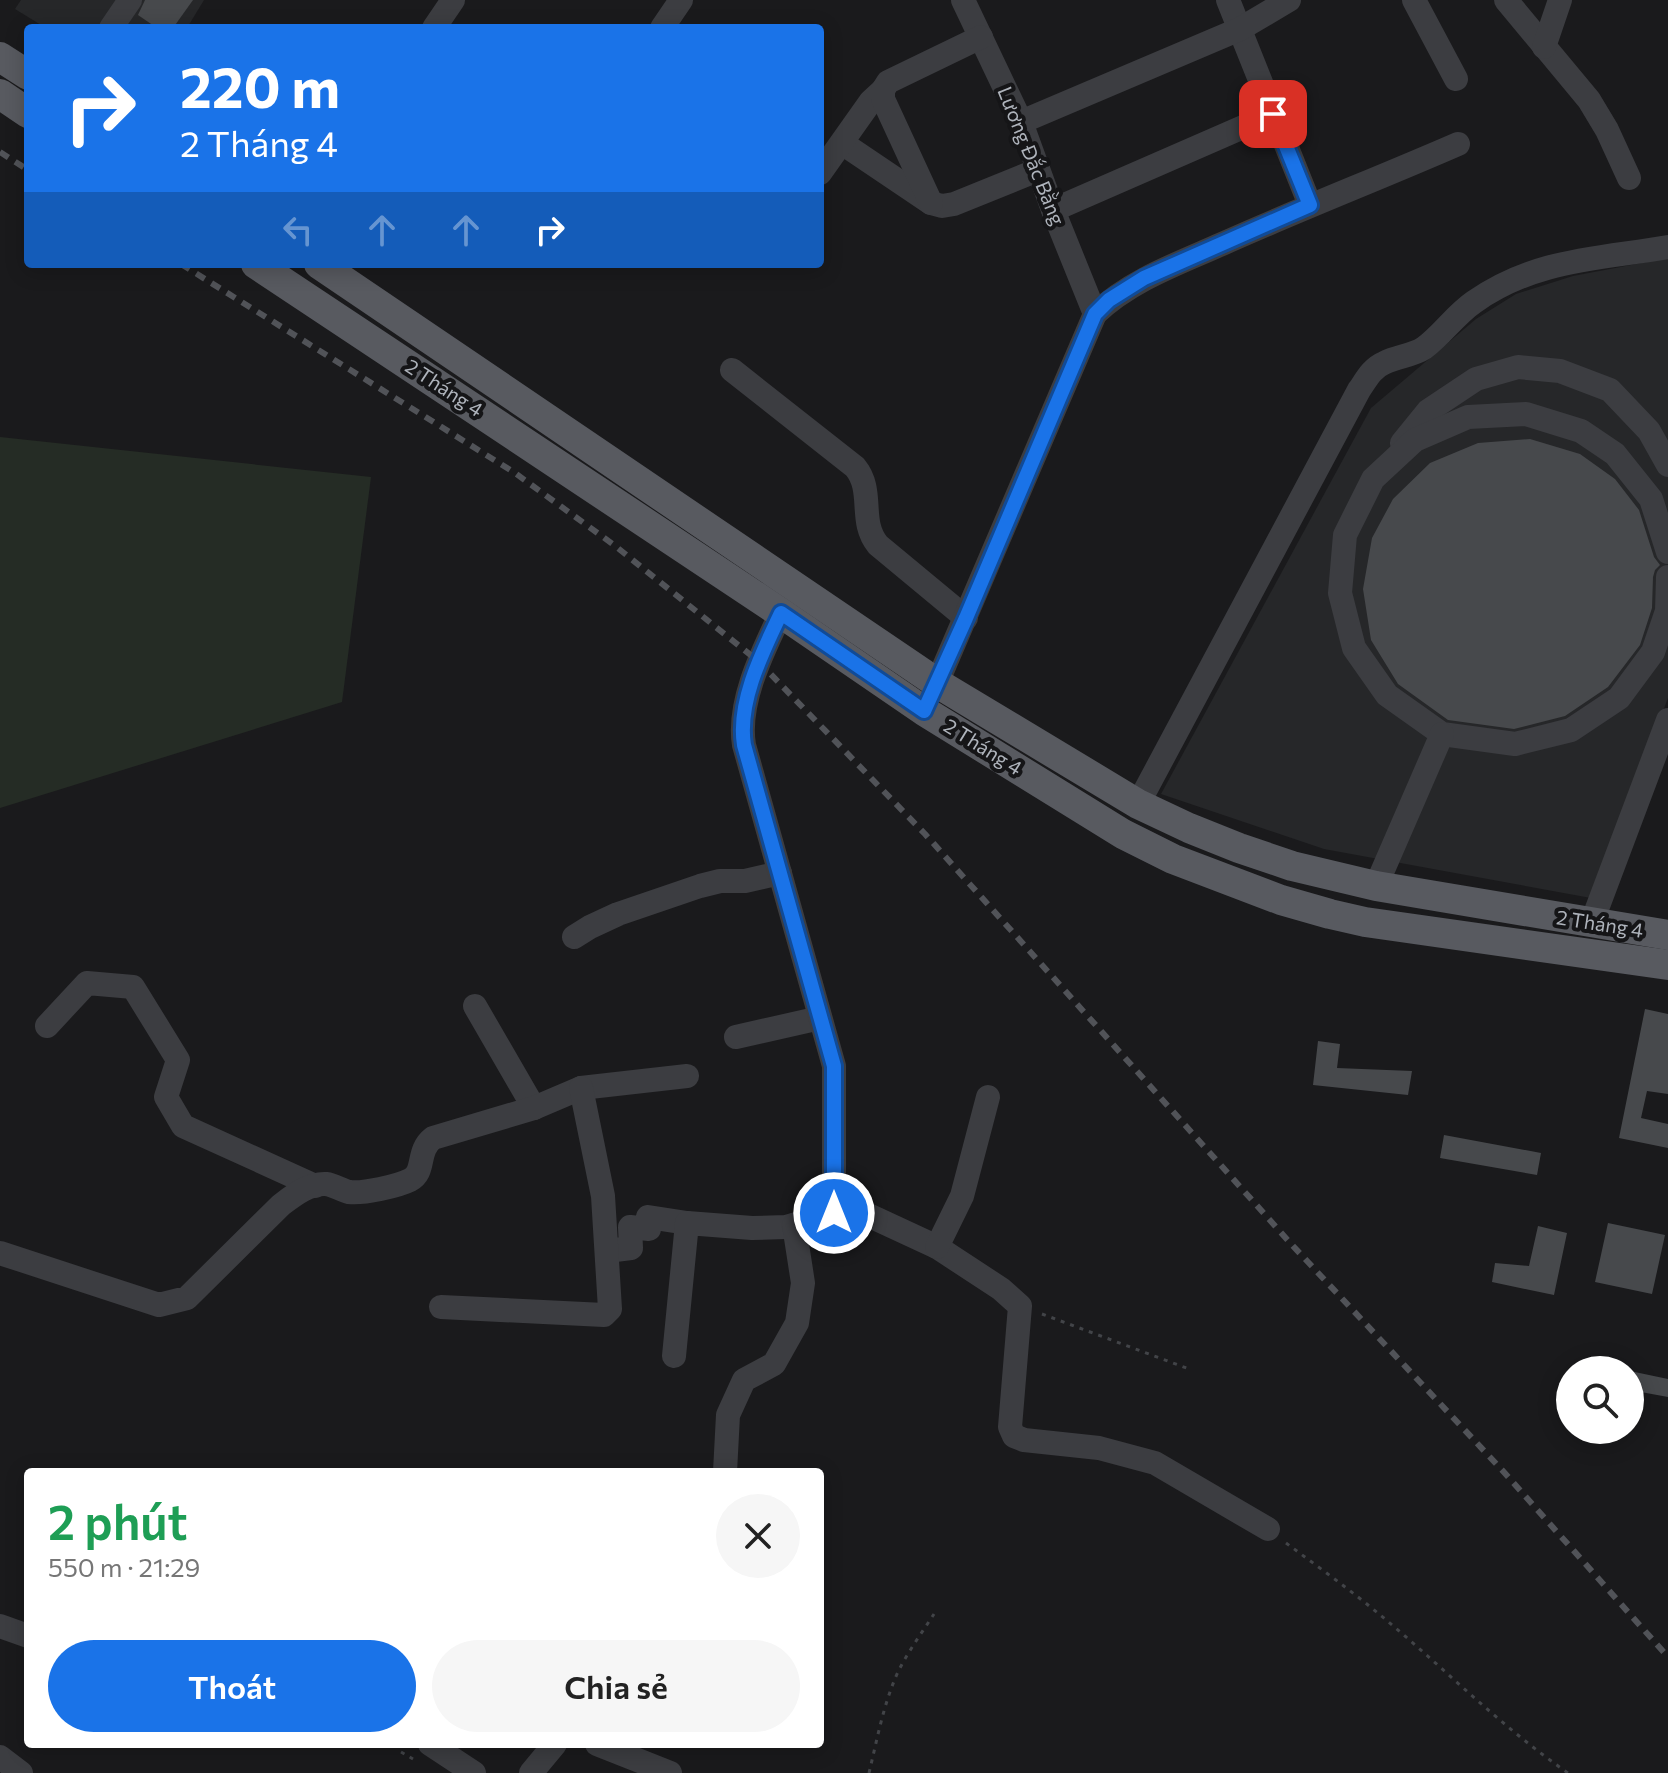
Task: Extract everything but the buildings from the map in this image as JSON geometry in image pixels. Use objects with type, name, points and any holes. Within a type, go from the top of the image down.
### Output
[{"type":"main road","points":[[0,57],[24,72]]},
{"type":"main road","points":[[0,94],[24,110]]},
{"type":"main road","name":"2 Tháng 4","points":[[268,268],[924,711],[1123,834],[1173,859],[1281,900],[1365,922],[1668,965]]},
{"type":"main road","name":"2 Tháng 4","points":[[325,268],[937,683],[1138,804],[1189,828],[1292,866],[1376,886],[1668,935]]},
{"type":"main road","points":[[487,417],[505,390]]},
{"type":"main road","points":[[924,711],[937,683]]},
{"type":"main road","points":[[1123,834],[1138,804]]},
{"type":"main road","points":[[1365,922],[1376,886]]},
{"type":"street","points":[[114,24],[130,0]]},
{"type":"street","points":[[437,24],[453,0]]},
{"type":"street","points":[[665,24],[681,0]]},
{"type":"street","name":"Lương Đắc Bằng","points":[[963,0],[1021,122],[1095,314]]},
{"type":"street","points":[[1228,0],[1310,205]]},
{"type":"street","points":[[1021,122],[1240,29],[1289,0]]},
{"type":"street","points":[[1414,0],[1456,79]]},
{"type":"street","points":[[1506,0],[1589,100],[1629,178]]},
{"type":"street","points":[[1544,47],[1560,0]]},
{"type":"street","points":[[824,168],[888,82],[981,37]]},
{"type":"street","points":[[883,90],[883,99],[931,203]]},
{"type":"street","points":[[1053,210],[1273,114]]},
{"type":"street","points":[[842,143],[931,203],[942,206],[1038,170]]},
{"type":"street","points":[[937,683],[1095,314],[1109,300],[1144,278],[1458,144]]},
{"type":"street","points":[[1138,804],[1370,374],[1381,364],[1422,349],[1473,302],[1537,270],[1585,258],[1668,247]]},
{"type":"street","points":[[1668,465],[1649,431],[1610,390],[1560,371],[1518,367],[1476,379],[1428,411],[1373,479],[1345,535],[1340,593],[1354,648],[1387,695],[1442,734],[1515,744],[1571,730],[1619,698],[1653,652],[1667,611],[1668,577]]},
{"type":"street","points":[[732,370],[855,467],[866,487],[871,537],[966,618]]},
{"type":"street","points":[[1373,479],[1415,440],[1468,417],[1526,414],[1581,431],[1615,454],[1651,499],[1668,552]]},
{"type":"street","points":[[781,613],[758,661],[742,722],[744,745],[834,1066],[834,1213]]},
{"type":"street","points":[[1592,922],[1668,720]]},
{"type":"street","points":[[1376,886],[1442,734]]},
{"type":"street","points":[[574,937],[618,914],[700,886],[780,873]]},
{"type":"street","points":[[47,1026],[87,983],[133,987],[178,1060],[166,1097],[183,1126],[315,1186]]},
{"type":"street","points":[[475,1006],[534,1108]]},
{"type":"street","points":[[736,1037],[820,1018]]},
{"type":"street","points":[[0,1253],[159,1305],[187,1298],[298,1192],[326,1184],[348,1192],[360,1192],[411,1180],[419,1170],[424,1146],[433,1138],[534,1108],[581,1088],[687,1076]]},
{"type":"street","points":[[441,1307],[604,1315],[610,1309],[603,1196],[581,1088]]},
{"type":"street","points":[[937,1247],[962,1196],[988,1097]]},
{"type":"street","points":[[607,1251],[631,1248],[630,1227],[649,1229],[648,1217],[687,1223],[770,1228],[794,1225],[834,1213],[868,1215],[937,1247],[1001,1289],[1020,1306],[1010,1427],[1014,1436],[1024,1440],[1099,1448],[1155,1463],[1268,1529]]},
{"type":"street","points":[[674,1356],[687,1223]]},
{"type":"street","points":[[725,1468],[728,1415],[744,1380],[774,1364],[797,1323],[803,1283],[794,1225]]},
{"type":"street","points":[[0,1626],[24,1635]]},
{"type":"street","points":[[436,1748],[474,1773]]},
{"type":"street","points":[[531,1773],[552,1748]]},
{"type":"street","points":[[607,1748],[670,1773]]},
{"type":"street","points":[[0,1757],[21,1773]]},
{"type":"path","points":[[1020,1306],[1189,1369]]},
{"type":"path","points":[[1268,1529],[1378,1613],[1475,1699],[1544,1757],[1568,1773]]},
{"type":"path","points":[[869,1773],[882,1718],[897,1675],[934,1614]]},
{"type":"shaded area","points":[[21,0],[204,0],[189,24],[39,24],[15,9]]},
{"type":"shaded area","points":[[1668,258],[1668,698],[1591,898],[1324,849],[1161,794],[1371,408],[1476,319],[1516,294],[1573,276]]},
{"type":"shaded area","points":[[0,437],[371,477],[342,702],[0,808]]},
{"type":"railway","points":[[0,152],[24,167]]},
{"type":"railway","points":[[187,268],[515,473],[614,545],[758,661],[925,834],[1293,1246],[1502,1470],[1668,1657]]},
{"type":"route","points":[[834,1213],[834,1066],[742,733],[758,661],[781,613],[924,711],[1095,314],[1109,300],[1144,278],[1310,205],[1273,114]]}]
